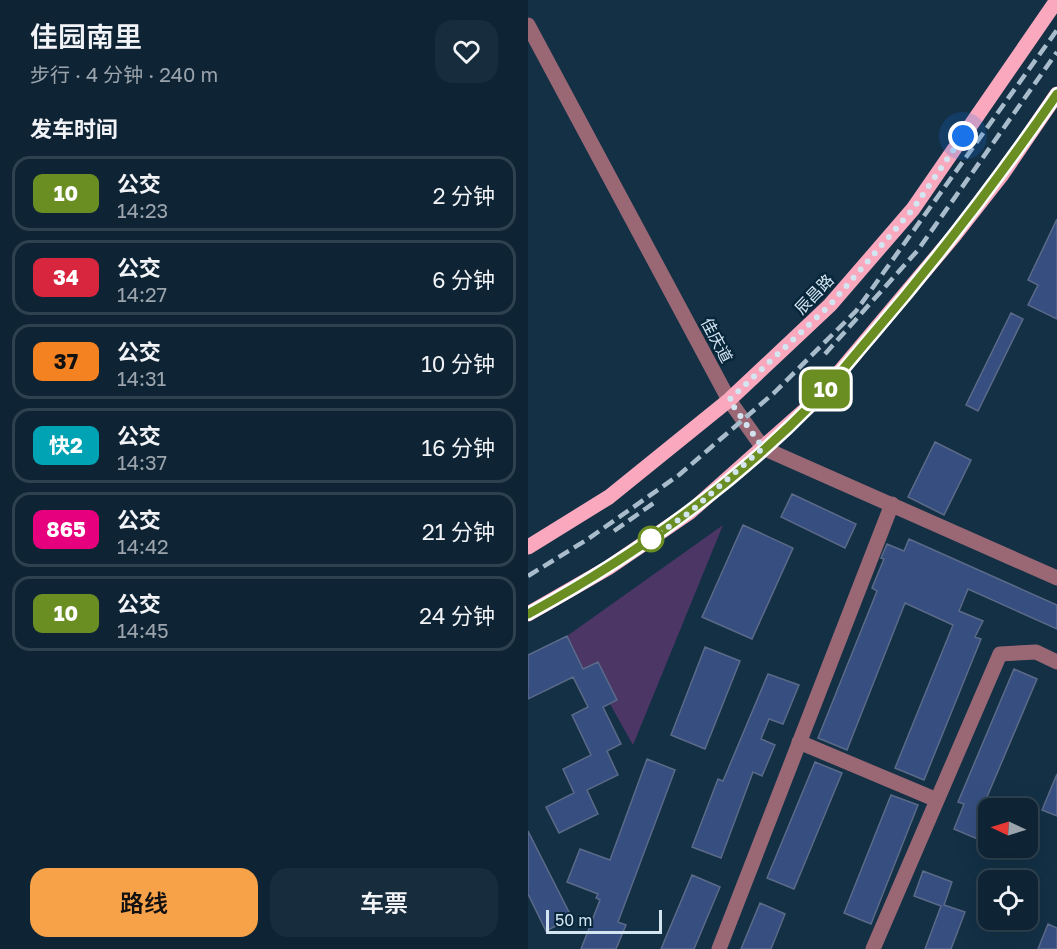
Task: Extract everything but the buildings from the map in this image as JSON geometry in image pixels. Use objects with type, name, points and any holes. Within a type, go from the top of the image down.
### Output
[{"type":"main road","name":"辰昌路","points":[[528,548],[609,497],[729,400],[830,305],[913,209],[1057,0]]},
{"type":"main road","points":[[528,614],[608,568],[690,512],[815,401],[1001,176],[1057,94]]},
{"type":"street","name":"佳庆道","points":[[528,25],[729,400],[763,448]]},
{"type":"street","points":[[763,448],[1057,578]]},
{"type":"street","points":[[719,949],[892,504]]},
{"type":"street","points":[[873,949],[1000,654],[1036,652],[1057,662]]},
{"type":"street","points":[[799,742],[937,800]]},
{"type":"shaded area","points":[[723,525],[633,745],[610,704],[617,700],[598,662],[583,669],[567,636]]},
{"type":"railway","points":[[528,576],[588,539],[679,475],[775,392],[856,311],[1057,30]]},
{"type":"railway","points":[[825,354],[918,250],[1057,52]]},
{"type":"railway","points":[[614,531],[658,500]]},
{"type":"bus line","name":"10","points":[[528,614],[608,568],[690,512],[744,467],[815,401],[954,236],[1001,176],[1057,94]]},
{"type":"route","points":[[651,539],[690,512],[763,448],[729,400],[830,305],[871,259],[913,209],[963,136]]}]
